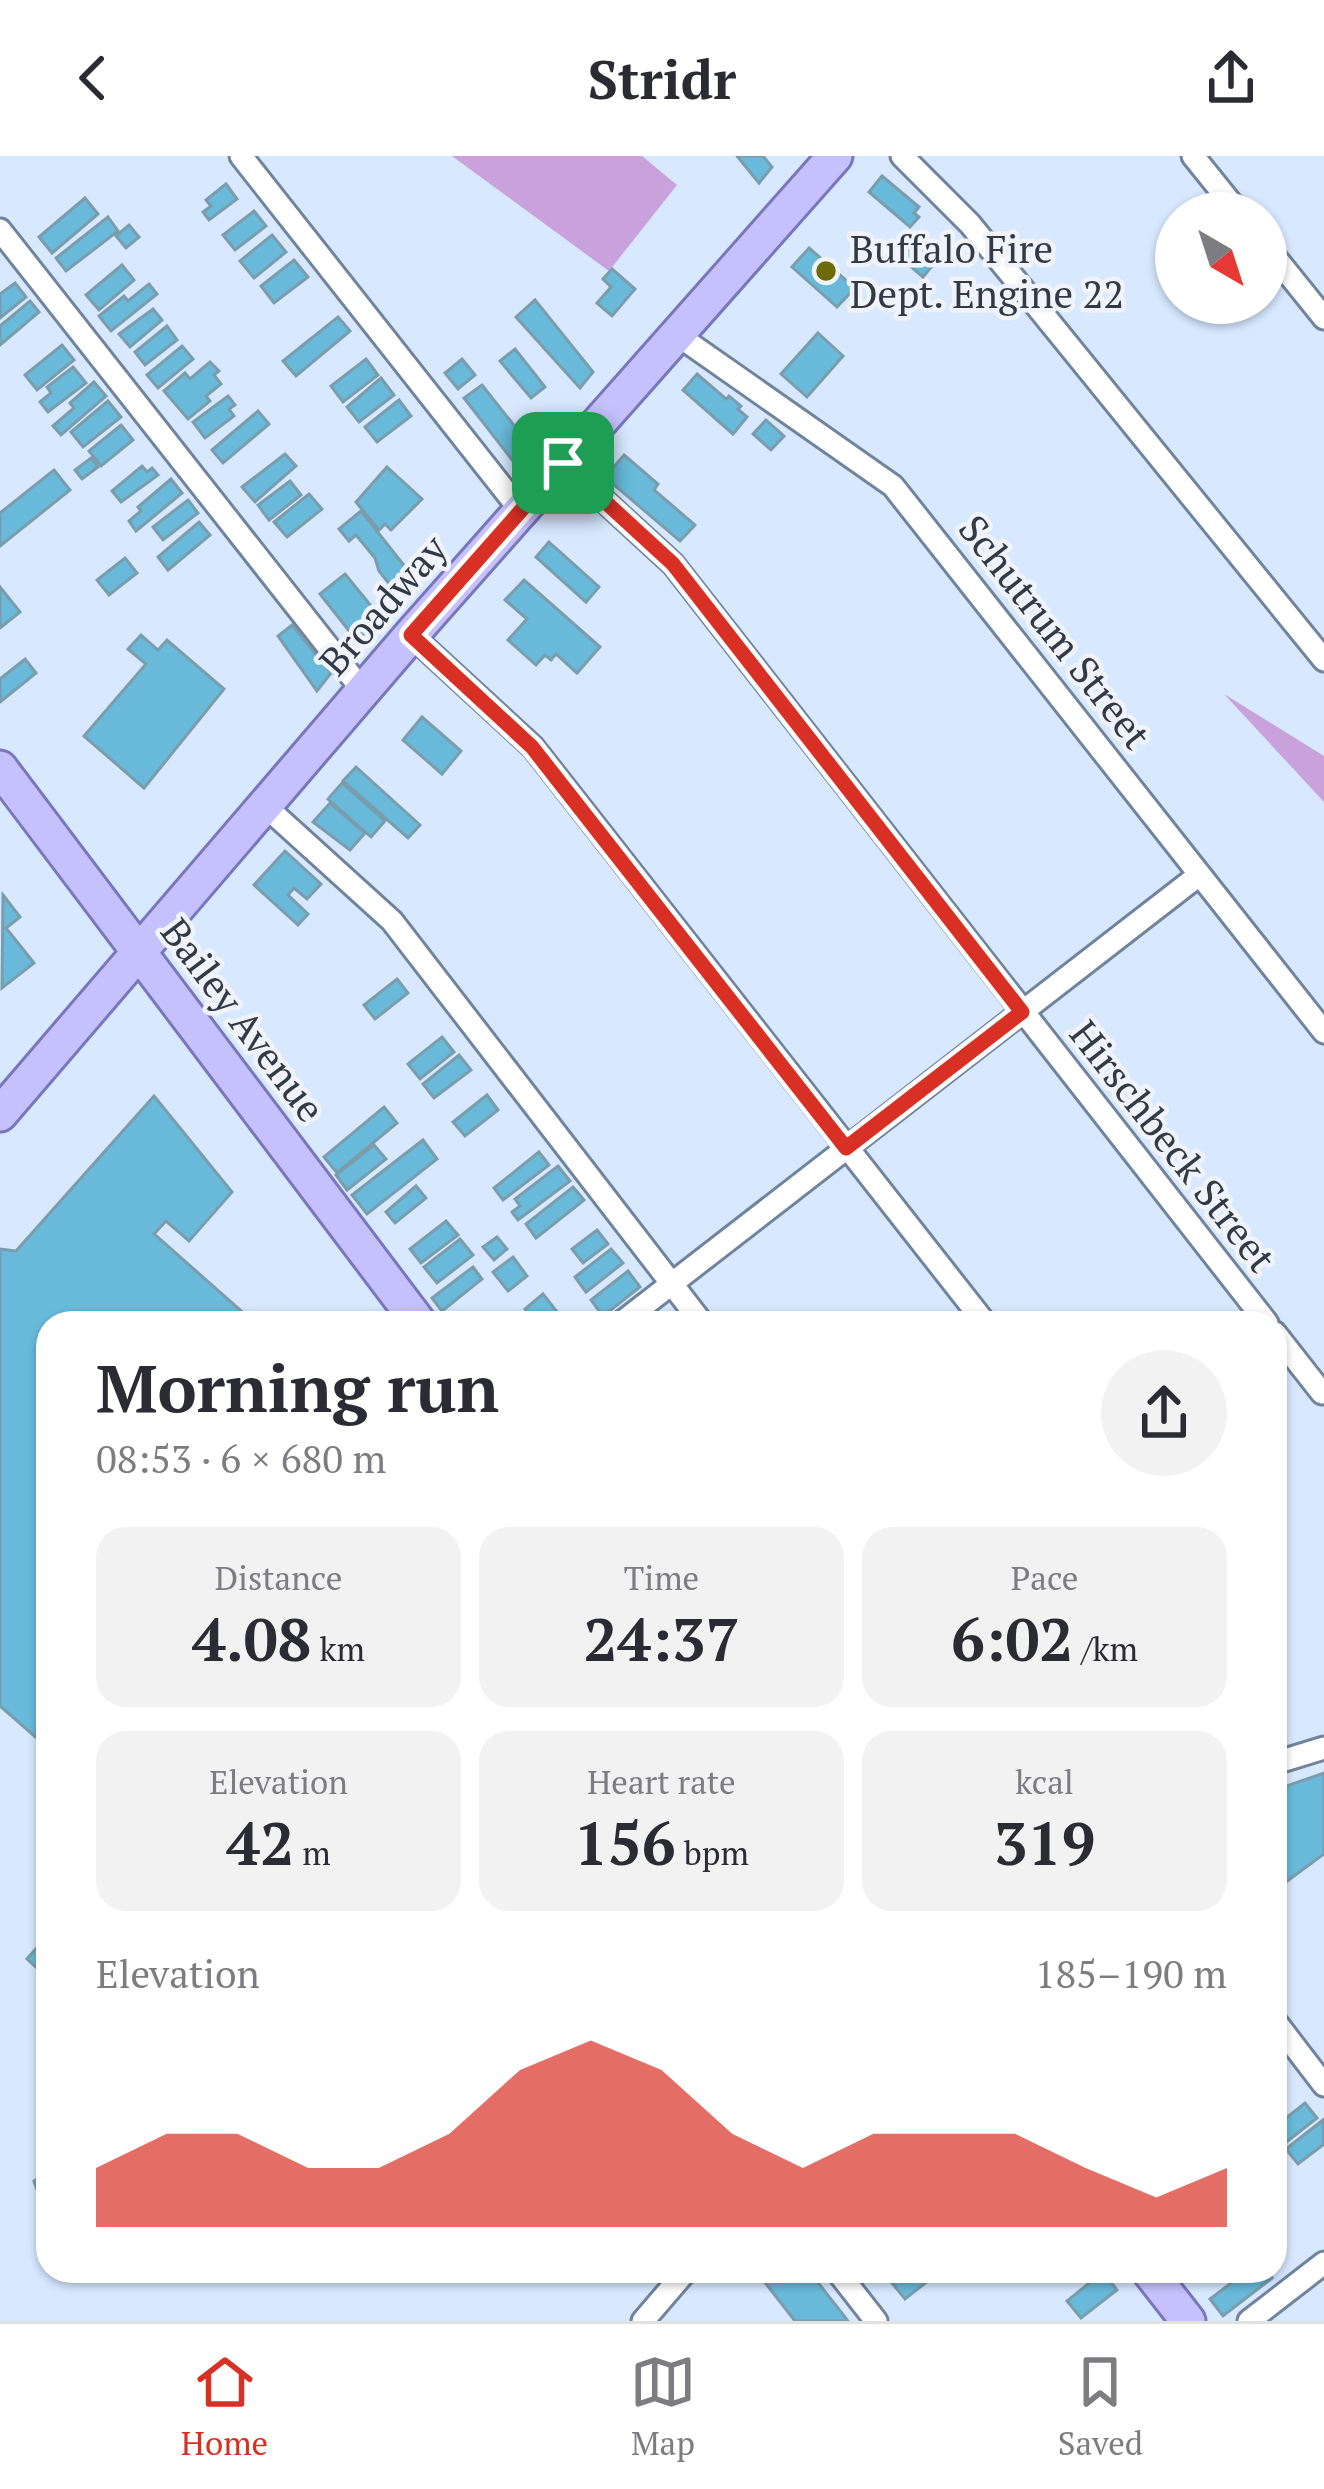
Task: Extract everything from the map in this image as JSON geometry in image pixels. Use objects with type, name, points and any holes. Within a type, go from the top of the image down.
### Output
[{"type":"main road","name":"Broadway","points":[[0,1114],[411,635],[835,156]]},
{"type":"main road","name":"Bailey Avenue","points":[[0,768],[410,1311]]},
{"type":"main road","points":[[1158,2283],[1188,2321]]},
{"type":"street","points":[[241,156],[521,511]]},
{"type":"street","points":[[902,156],[970,224],[1324,660]]},
{"type":"street","points":[[1193,156],[1222,192]]},
{"type":"street","points":[[0,230],[363,691]]},
{"type":"street","points":[[1287,272],[1324,318]]},
{"type":"street","name":"Schutrum Street","points":[[676,334],[893,486],[1324,1032]]},
{"type":"street","name":"Hirschbeck Street","points":[[563,463],[673,564],[1258,1311]]},
{"type":"street","points":[[411,635],[532,747],[975,1311]]},
{"type":"street","points":[[264,806],[392,921],[692,1311]]},
{"type":"street","points":[[636,1311],[1199,875]]},
{"type":"street","points":[[1287,1349],[1322,1394]]},
{"type":"street","points":[[1287,1759],[1324,1748]]},
{"type":"street","points":[[1287,2037],[1324,2085]]},
{"type":"street","points":[[1249,2321],[1324,2263]]},
{"type":"street","points":[[643,2321],[676,2283]]},
{"type":"street","points":[[846,2283],[876,2321]]},
{"type":"shaded area","points":[[452,156],[642,156],[677,185],[609,271]]},
{"type":"shaded area","points":[[1224,694],[1324,756],[1324,802]]},
{"type":"building","points":[[737,156],[763,156],[772,167],[759,183]]},
{"type":"building","points":[[882,176],[919,207],[914,213],[919,217],[910,227],[869,192]]},
{"type":"building","points":[[226,184],[237,199],[209,220],[203,212],[211,206],[206,200]]},
{"type":"building","points":[[85,198],[98,214],[52,253],[39,237]]},
{"type":"building","points":[[254,211],[266,226],[235,250],[223,235]]},
{"type":"building","points":[[108,217],[118,231],[66,271],[56,258]]},
{"type":"building","points":[[129,225],[139,237],[126,248],[116,236]]},
{"type":"building","points":[[272,235],[286,252],[254,278],[240,261]]},
{"type":"building","points":[[919,237],[941,255],[923,277],[901,258]]},
{"type":"building","points":[[809,248],[855,288],[837,307],[792,267]]},
{"type":"building","points":[[294,260],[308,277],[274,303],[261,286]]},
{"type":"building","points":[[122,265],[134,280],[99,310],[86,295]]},
{"type":"building","points":[[612,269],[635,289],[612,316],[597,303],[611,287],[603,279]]},
{"type":"building","points":[[15,283],[26,297],[0,318],[0,294]]},
{"type":"building","points":[[149,284],[157,294],[111,331],[99,316]]},
{"type":"building","points":[[535,300],[593,372],[580,388],[516,317]]},
{"type":"building","points":[[30,301],[39,312],[0,345],[0,326]]},
{"type":"building","points":[[153,309],[162,320],[130,347],[119,334]]},
{"type":"building","points":[[338,317],[350,331],[296,376],[283,361]]},
{"type":"building","points":[[167,326],[177,340],[145,365],[135,352]]},
{"type":"building","points":[[818,333],[843,356],[807,397],[781,374]]},
{"type":"building","points":[[62,345],[74,360],[37,390],[25,375]]},
{"type":"building","points":[[182,346],[193,359],[158,388],[147,375]]},
{"type":"building","points":[[515,349],[545,387],[531,398],[500,361]]},
{"type":"building","points":[[366,359],[378,375],[343,402],[331,386]]},
{"type":"building","points":[[462,359],[475,375],[458,389],[445,373]]},
{"type":"building","points":[[210,362],[219,371],[214,375],[221,384],[206,396],[210,401],[188,419],[164,391],[185,373],[190,379]]},
{"type":"building","points":[[73,367],[86,383],[48,412],[40,402],[51,393],[47,387]]},
{"type":"building","points":[[697,374],[741,406],[738,409],[747,417],[733,434],[683,390]]},
{"type":"building","points":[[381,378],[394,395],[359,422],[347,407]]},
{"type":"building","points":[[94,382],[106,396],[61,435],[53,426]]},
{"type":"building","points":[[482,385],[528,443],[513,461],[464,398]]},
{"type":"building","points":[[228,396],[235,405],[229,409],[234,416],[205,438],[193,422]]},
{"type":"building","points":[[399,400],[411,416],[377,442],[365,427]]},
{"type":"building","points":[[108,401],[121,417],[83,447],[71,432]]},
{"type":"building","points":[[258,411],[269,424],[223,463],[212,450]]},
{"type":"building","points":[[766,420],[784,436],[771,450],[753,434]]},
{"type":"building","points":[[121,425],[133,440],[101,466],[89,451]]},
{"type":"building","points":[[285,454],[296,466],[255,502],[242,487]]},
{"type":"building","points":[[624,455],[658,484],[654,490],[695,525],[680,541],[605,477]]},
{"type":"building","points":[[91,458],[98,467],[82,479],[75,470]]},
{"type":"building","points":[[142,466],[158,475],[121,502],[112,491]]},
{"type":"building","points":[[387,467],[422,499],[391,530],[385,524],[379,530],[356,502]]},
{"type":"building","points":[[54,470],[70,490],[0,546],[0,513]]},
{"type":"building","points":[[171,479],[182,493],[136,531],[129,521],[141,511],[138,507]]},
{"type":"building","points":[[290,481],[301,495],[269,520],[258,505]]},
{"type":"building","points":[[309,494],[322,509],[287,537],[274,522]]},
{"type":"building","points":[[188,500],[198,513],[163,540],[153,527]]},
{"type":"building","points":[[361,511],[414,578],[402,592],[395,582],[391,586],[356,535],[349,541],[339,529]]},
{"type":"building","points":[[199,522],[210,535],[168,570],[158,557]]},
{"type":"building","points":[[549,542],[599,587],[586,602],[536,557]]},
{"type":"building","points":[[125,558],[137,573],[109,595],[97,580]]},
{"type":"building","points":[[345,574],[380,617],[357,641],[320,594]]},
{"type":"building","points":[[524,580],[600,647],[577,673],[556,654],[551,660],[545,655],[536,665],[508,640],[527,619],[505,600]]},
{"type":"building","points":[[0,587],[20,612],[0,628]]},
{"type":"building","points":[[292,625],[331,673],[317,691],[278,636]]},
{"type":"building","points":[[141,635],[158,650],[167,640],[224,689],[144,788],[84,736],[146,664],[128,649]]},
{"type":"building","points":[[25,659],[36,673],[0,702],[0,679]]},
{"type":"building","points":[[422,717],[461,751],[442,774],[403,740]]},
{"type":"building","points":[[356,767],[420,825],[408,838],[343,781]]},
{"type":"building","points":[[342,783],[385,821],[371,837],[328,799]]},
{"type":"building","points":[[330,803],[365,833],[350,850],[313,822]]},
{"type":"building","points":[[285,851],[321,884],[307,899],[294,888],[288,895],[308,914],[298,925],[254,885]]},
{"type":"building","points":[[3,895],[20,917],[6,928],[34,963],[2,988]]},
{"type":"building","points":[[397,979],[408,993],[375,1019],[364,1005]]},
{"type":"building","points":[[442,1037],[454,1052],[420,1079],[408,1064]]},
{"type":"building","points":[[459,1055],[471,1070],[434,1098],[423,1084]]},
{"type":"building","points":[[487,1095],[498,1110],[465,1136],[453,1122]]},
{"type":"building","points":[[154,1096],[232,1192],[189,1241],[166,1221],[154,1234],[241,1311],[36,1311],[36,1738],[0,1706],[0,1249],[16,1251]]},
{"type":"building","points":[[384,1107],[397,1123],[337,1173],[324,1157]]},
{"type":"building","points":[[423,1140],[437,1159],[367,1214],[352,1195]]},
{"type":"building","points":[[374,1145],[386,1159],[347,1190],[336,1175]]},
{"type":"building","points":[[539,1152],[549,1165],[503,1200],[494,1188]]},
{"type":"building","points":[[558,1166],[570,1181],[518,1220],[512,1212],[520,1206],[515,1199]]},
{"type":"building","points":[[416,1186],[426,1198],[395,1223],[386,1212]]},
{"type":"building","points":[[573,1187],[584,1200],[536,1238],[526,1224]]},
{"type":"building","points":[[446,1221],[458,1235],[421,1263],[410,1249]]},
{"type":"building","points":[[597,1230],[608,1244],[583,1263],[572,1249]]},
{"type":"building","points":[[497,1237],[507,1249],[494,1260],[483,1247]]},
{"type":"building","points":[[460,1239],[473,1255],[437,1283],[424,1267]]},
{"type":"building","points":[[611,1249],[623,1263],[586,1292],[575,1277]]},
{"type":"building","points":[[513,1257],[527,1276],[508,1291],[493,1272]]},
{"type":"building","points":[[473,1267],[482,1279],[442,1311],[432,1298]]},
{"type":"building","points":[[628,1271],[640,1287],[609,1311],[599,1311],[591,1300]]},
{"type":"building","points":[[543,1294],[556,1311],[526,1311]]},
{"type":"building","points":[[1324,1773],[1324,1854],[1287,1881],[1287,1786]]},
{"type":"building","points":[[1305,2103],[1317,2118],[1287,2142],[1287,2117]]},
{"type":"building","points":[[1323,2120],[1324,2144],[1298,2164],[1287,2148]]},
{"type":"building","points":[[765,2283],[818,2283],[848,2321],[795,2321]]},
{"type":"building","points":[[892,2283],[925,2283],[905,2299]]},
{"type":"building","points":[[1089,2283],[1112,2283],[1117,2290],[1081,2318],[1067,2301]]},
{"type":"building","points":[[1231,2283],[1266,2283],[1223,2316],[1210,2299]]},
{"type":"place","name":"Buffalo Fire Dept. Engine 22","points":[[826,271]]},
{"type":"route","points":[[563,463],[673,564],[1022,1012],[846,1148],[532,747],[411,635],[563,463]]}]
